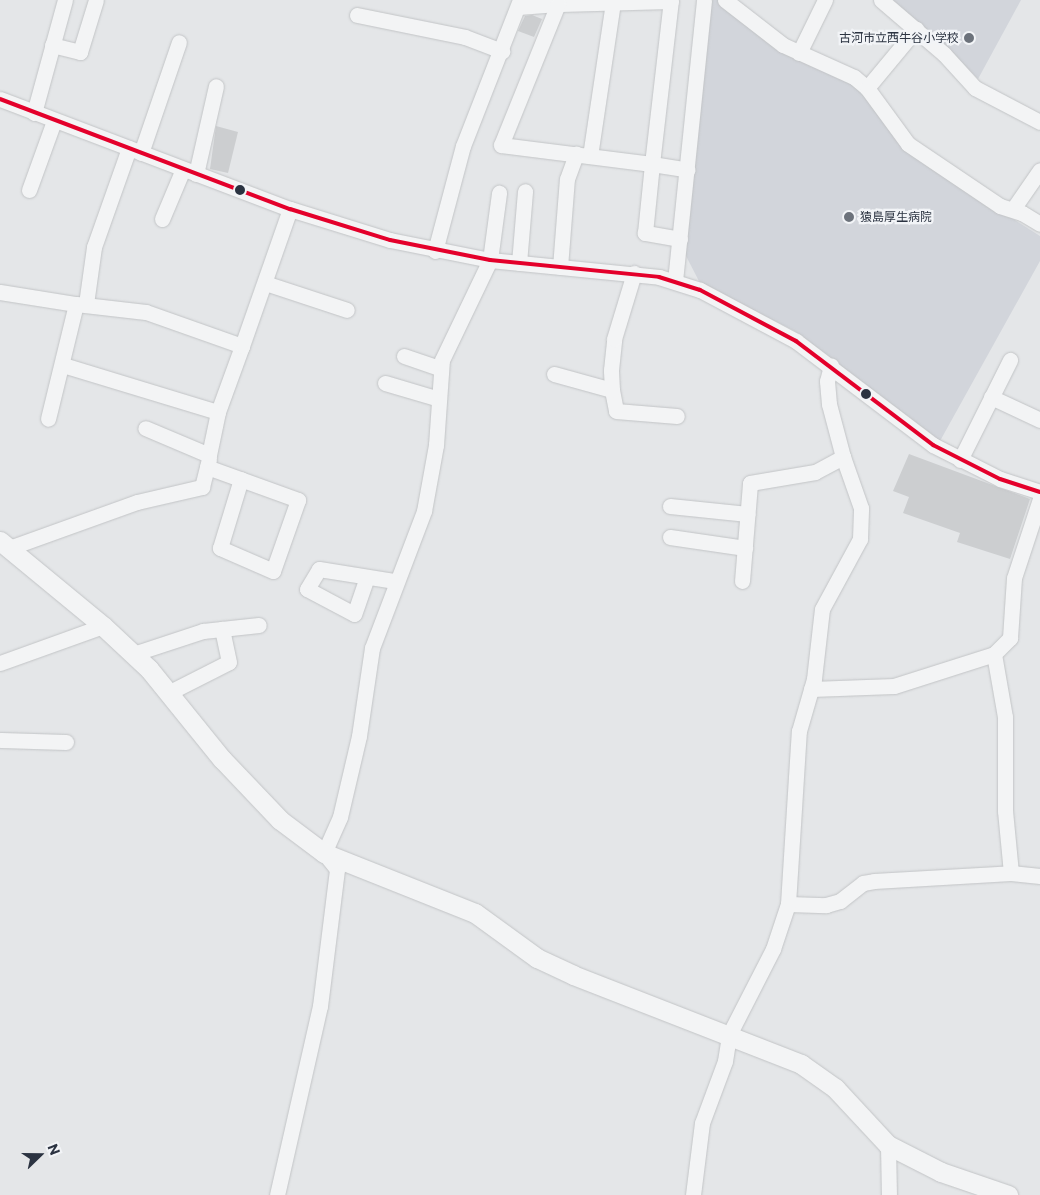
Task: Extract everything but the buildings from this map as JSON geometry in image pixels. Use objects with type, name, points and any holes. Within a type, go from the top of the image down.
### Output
[{"type":"street","points":[[34,112],[65,0]]},
{"type":"street","points":[[52,45],[80,52],[96,0]]},
{"type":"street","points":[[675,281],[688,170],[704,0]]},
{"type":"street","points":[[724,0],[764,34],[799,53],[854,77],[867,88],[908,144],[1000,206],[1013,210],[1040,224]]},
{"type":"street","points":[[799,53],[825,0]]},
{"type":"street","points":[[881,0],[916,29],[975,88],[1040,122]]},
{"type":"street","points":[[435,251],[463,146],[502,51],[519,3],[558,4],[671,1],[645,233],[680,239]]},
{"type":"street","points":[[560,267],[567,180],[583,155],[613,3]]},
{"type":"street","points":[[558,4],[501,144],[688,170]]},
{"type":"street","points":[[357,15],[465,37],[502,51]]},
{"type":"street","points":[[867,88],[916,29]]},
{"type":"street","points":[[48,419],[81,304],[94,247],[179,42]]},
{"type":"street","points":[[162,219],[189,172],[216,86]]},
{"type":"street","points":[[0,100],[290,210],[352,230],[435,251],[490,260],[634,273],[675,281],[700,290],[767,324],[831,366],[933,445],[960,460],[1040,492]]},
{"type":"street","points":[[29,190],[54,121]]},
{"type":"street","points":[[1013,210],[1040,170]]},
{"type":"street","points":[[519,263],[526,191]]},
{"type":"street","points":[[324,853],[340,816],[359,736],[372,648],[395,581],[424,511],[436,445],[442,360],[490,260],[499,193]]},
{"type":"street","points":[[4,545],[137,502],[202,486],[218,412],[290,210]]},
{"type":"street","points":[[634,273],[614,339],[612,390],[616,411],[677,416]]},
{"type":"street","points":[[265,283],[347,310]]},
{"type":"street","points":[[0,292],[146,312],[242,346]]},
{"type":"street","points":[[404,356],[441,369]]},
{"type":"street","points":[[960,460],[1010,360]]},
{"type":"street","points":[[63,365],[218,412]]},
{"type":"street","points":[[693,1195],[702,1123],[724,1061],[728,1035],[773,949],[788,904],[799,731],[811,689],[822,609],[860,539],[861,508],[843,457],[830,404],[827,381],[831,366]]},
{"type":"street","points":[[554,374],[612,390]]},
{"type":"street","points":[[385,383],[439,399]]},
{"type":"street","points":[[991,397],[1040,420]]},
{"type":"street","points":[[145,428],[241,480],[298,500],[273,571],[220,548],[241,480]]},
{"type":"street","points":[[742,581],[750,483],[815,472],[843,457]]},
{"type":"street","points":[[811,689],[894,686],[994,654],[1010,638],[1014,578],[1040,499]]},
{"type":"street","points":[[670,506],[748,514]]},
{"type":"street","points":[[670,537],[745,548]]},
{"type":"street","points":[[4,545],[103,626],[132,654],[168,693],[222,759],[280,820],[324,853],[337,869],[320,1006],[277,1195]]},
{"type":"street","points":[[367,577],[395,581]]},
{"type":"street","points":[[132,654],[203,631],[259,625]]},
{"type":"street","points":[[0,663],[103,626]]},
{"type":"street","points":[[168,693],[228,662],[222,629]]},
{"type":"street","points":[[994,654],[1006,718],[1005,811],[1011,873]]},
{"type":"street","points":[[0,740],[66,742]]},
{"type":"street","points":[[324,853],[475,913],[537,958],[573,976],[801,1064],[835,1088],[888,1145],[941,1172],[1008,1195]]},
{"type":"street","points":[[788,904],[826,905],[840,901],[863,883],[874,881],[1011,873],[1040,876]]},
{"type":"street","points":[[888,1145],[889,1195]]},
{"type":"shaded area","name":"猿島厚生病院","points":[[711,0],[718,0],[851,81],[863,91],[891,130],[979,197],[1040,236],[1040,261],[940,441],[793,330],[701,285],[685,254]]},
{"type":"shaded area","name":"古河市立西牛谷小学校","points":[[891,0],[1021,0],[978,79],[949,49]]},
{"type":"transit line","points":[[0,99],[290,209],[390,240],[490,260],[659,277],[700,290],[796,341],[933,445],[1000,479],[1040,492]]},
{"type":"place","name":"古河市立西牛谷小学校","points":[[969,38]]},
{"type":"place","name":"猿島厚生病院","points":[[849,217]]}]
